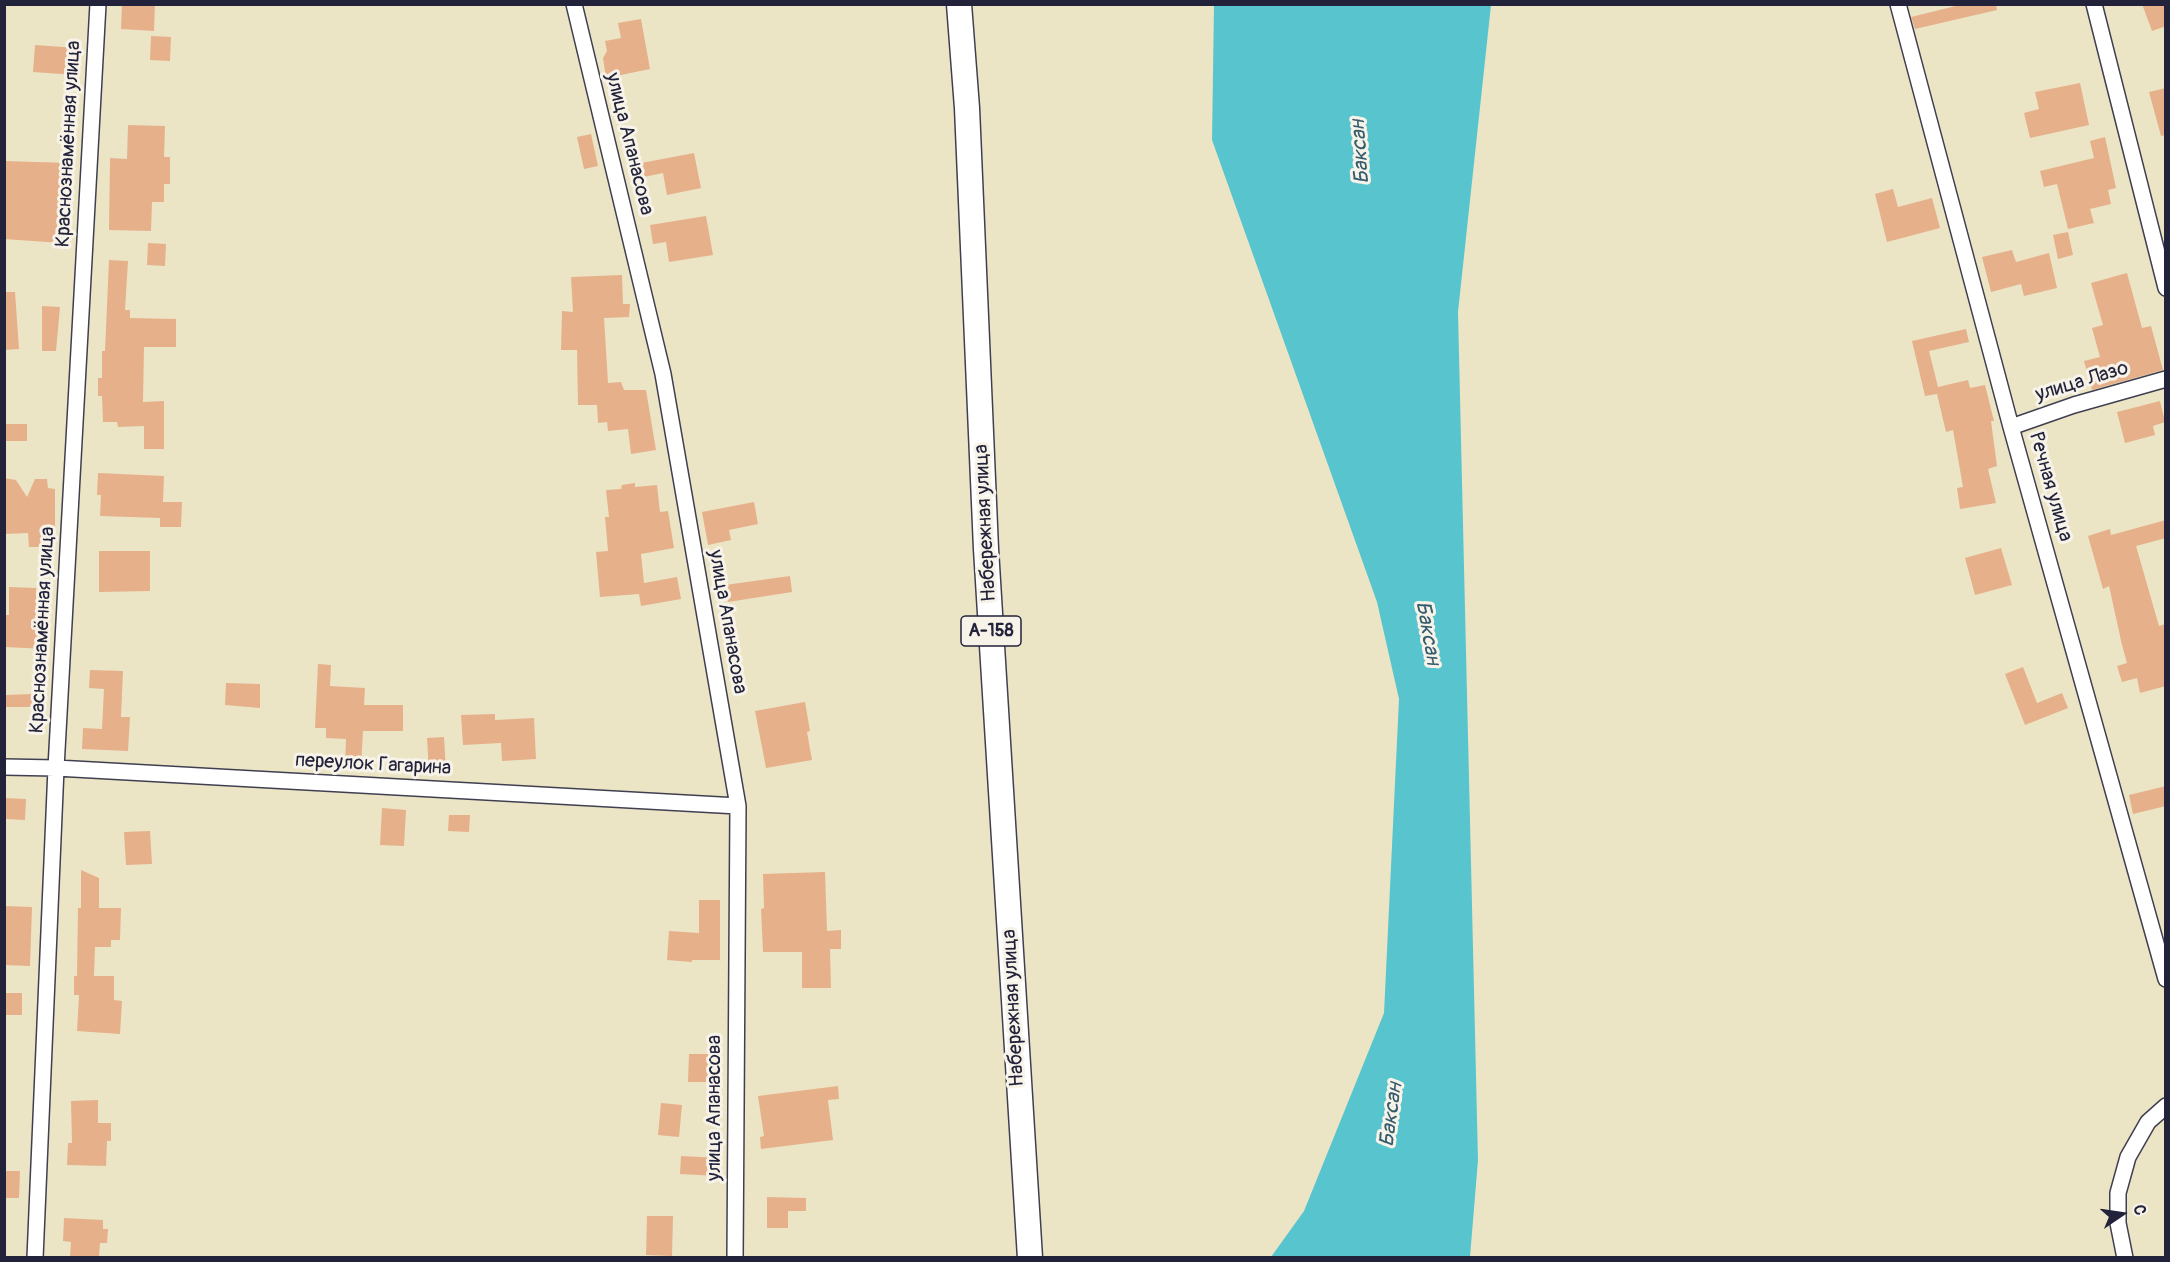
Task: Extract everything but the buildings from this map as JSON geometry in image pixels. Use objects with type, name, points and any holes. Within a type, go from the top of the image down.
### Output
[{"type":"main road","name":"Набережная улица","points":[[959,4],[967,120],[986,549],[1030,1257]]},
{"type":"street","name":"Краснознамённая улица","points":[[35,1257],[56,768],[98,4]]},
{"type":"street","name":"улица Апанасова","points":[[574,4],[663,374],[738,806],[735,1257]]},
{"type":"street","name":"Речная улица","points":[[1898,4],[2011,427],[2166,979]]},
{"type":"street","points":[[2094,4],[2166,288]]},
{"type":"street","name":"улица Лазо","points":[[2011,427],[2074,405],[2166,379]]},
{"type":"street","name":"переулок Гагарина","points":[[4,767],[738,806]]},
{"type":"street","points":[[2125,1257],[2118,1223],[2120,1184],[2128,1157],[2148,1122],[2166,1106]]},
{"type":"water","name":"Баксан","points":[[1214,5],[1491,5],[1458,312],[1478,1160],[1470,1257],[1271,1257],[1304,1211],[1384,1013],[1399,699],[1377,602],[1212,140]]}]
